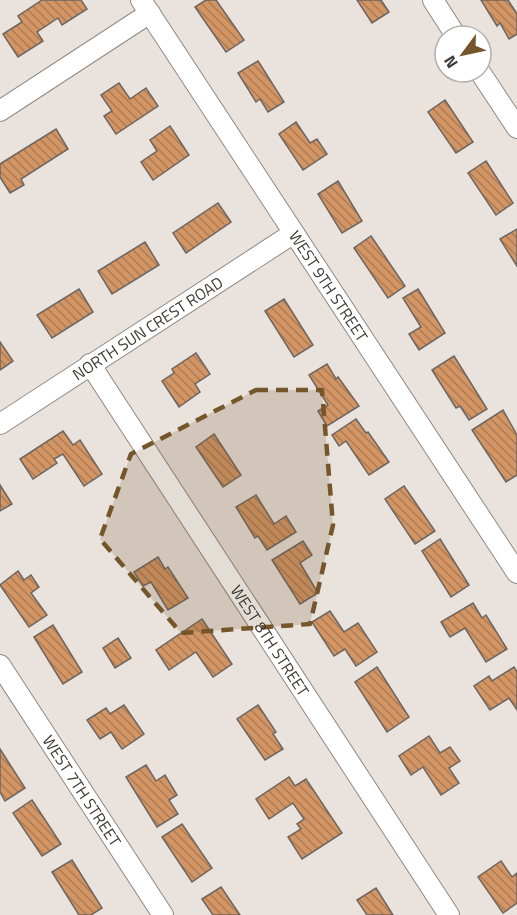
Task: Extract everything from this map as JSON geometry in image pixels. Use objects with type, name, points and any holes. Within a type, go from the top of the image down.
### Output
[{"type":"street","points":[[433,0],[448,24]]},
{"type":"street","points":[[0,111],[145,6]]},
{"type":"street","name":"WEST 9TH STREET","points":[[145,6],[517,573]]},
{"type":"street","points":[[488,84],[517,128]]},
{"type":"street","name":"NORTH SUN CREST ROAD","points":[[0,424],[294,232]]},
{"type":"street","name":"WEST 8TH STREET","points":[[90,364],[449,915]]},
{"type":"street","name":"WEST 7TH STREET","points":[[0,665],[163,915]]},
{"type":"highlighted area","points":[[256,390],[322,390],[333,525],[310,624],[181,633],[100,539],[131,454]]},
{"type":"building","points":[[42,0],[81,0],[87,9],[62,25],[58,18],[37,32],[43,41],[18,57],[3,34],[22,22],[18,16]]},
{"type":"building","points":[[206,0],[216,0],[244,40],[226,52],[195,7]]},
{"type":"building","points":[[357,0],[381,0],[389,12],[372,23]]},
{"type":"building","points":[[481,0],[508,0],[517,14],[517,34],[509,39],[500,23],[497,26]]},
{"type":"building","points":[[258,61],[284,102],[268,112],[260,99],[256,102],[238,73]]},
{"type":"building","points":[[119,83],[130,99],[146,88],[158,106],[116,134],[104,116],[112,111],[101,95]]},
{"type":"building","points":[[445,100],[473,142],[456,153],[428,112]]},
{"type":"building","points":[[296,122],[310,143],[317,139],[327,154],[303,170],[279,134]]},
{"type":"building","points":[[170,126],[189,155],[153,180],[141,162],[157,151],[150,140]]},
{"type":"building","points":[[56,129],[68,149],[21,179],[24,185],[10,193],[0,177],[0,164]]},
{"type":"building","points":[[486,161],[513,203],[496,215],[468,173]]},
{"type":"building","points":[[338,181],[362,221],[342,233],[318,194]]},
{"type":"building","points":[[218,203],[231,222],[186,253],[173,233]]},
{"type":"building","points":[[517,229],[517,266],[500,239]]},
{"type":"building","points":[[371,236],[405,286],[388,298],[354,248]]},
{"type":"building","points":[[145,242],[159,265],[112,294],[98,271]]},
{"type":"building","points":[[79,289],[93,312],[52,338],[37,315]]},
{"type":"building","points":[[418,289],[445,333],[419,350],[409,334],[421,327],[403,298]]},
{"type":"building","points":[[284,299],[313,345],[294,357],[265,311]]},
{"type":"building","points":[[0,342],[13,361],[0,370]]},
{"type":"building","points":[[196,353],[210,374],[195,384],[200,392],[179,407],[162,381],[174,373],[172,369]]},
{"type":"building","points":[[454,356],[487,409],[469,420],[460,406],[456,408],[432,370]]},
{"type":"building","points":[[327,364],[336,379],[338,377],[359,406],[327,426],[318,411],[328,405],[309,375]]},
{"type":"building","points":[[503,410],[517,435],[517,475],[506,482],[472,430]]},
{"type":"building","points":[[356,419],[389,462],[369,475],[346,441],[339,446],[332,435]]},
{"type":"building","points":[[63,431],[73,445],[80,440],[102,474],[84,486],[63,454],[54,459],[57,463],[33,479],[20,459]]},
{"type":"building","points":[[214,434],[241,475],[223,487],[196,447]]},
{"type":"building","points":[[0,485],[12,504],[0,511]]},
{"type":"building","points":[[404,486],[435,531],[415,544],[385,499]]},
{"type":"building","points":[[256,495],[274,524],[286,516],[296,532],[267,550],[258,536],[255,538],[236,507]]},
{"type":"building","points":[[440,539],[469,585],[451,597],[422,551]]},
{"type":"building","points":[[303,541],[312,555],[300,563],[318,593],[300,604],[272,560]]},
{"type":"building","points":[[158,557],[165,569],[168,567],[188,598],[168,610],[151,582],[143,586],[134,572]]},
{"type":"building","points":[[18,571],[24,580],[31,575],[39,587],[31,593],[47,615],[29,627],[0,585]]},
{"type":"building","points":[[473,603],[482,618],[486,615],[507,649],[486,662],[465,628],[450,637],[441,622]]},
{"type":"building","points":[[330,611],[344,632],[358,623],[377,652],[356,666],[345,649],[334,656],[312,622]]},
{"type":"building","points":[[202,619],[232,664],[213,677],[196,652],[169,670],[156,650]]},
{"type":"building","points":[[53,625],[82,672],[63,684],[34,637]]},
{"type":"building","points":[[118,638],[131,658],[115,668],[103,648]]},
{"type":"building","points":[[377,667],[409,717],[387,732],[355,682]]},
{"type":"building","points":[[514,667],[517,672],[517,710],[509,698],[490,710],[474,686],[489,676],[492,681]]},
{"type":"building","points":[[124,705],[144,734],[122,749],[111,732],[100,739],[87,720],[106,708],[110,714]]},
{"type":"building","points":[[258,705],[276,732],[273,734],[283,749],[265,760],[237,719]]},
{"type":"building","points":[[429,736],[440,753],[450,747],[460,761],[449,768],[459,783],[441,795],[423,767],[411,775],[399,756]]},
{"type":"building","points":[[0,749],[25,788],[5,801],[0,792]]},
{"type":"building","points":[[146,765],[156,781],[165,775],[177,795],[169,800],[178,814],[157,827],[126,777]]},
{"type":"building","points":[[289,777],[295,786],[306,779],[342,833],[302,859],[288,837],[301,829],[297,824],[304,819],[293,803],[269,819],[256,799]]},
{"type":"building","points":[[32,800],[61,844],[42,856],[13,813]]},
{"type":"building","points":[[182,824],[212,868],[192,882],[162,837]]},
{"type":"building","points":[[72,860],[102,908],[91,915],[79,915],[52,872]]},
{"type":"building","points":[[501,861],[512,877],[517,873],[517,903],[503,913],[478,877]]},
{"type":"building","points":[[221,887],[240,915],[213,915],[202,899]]},
{"type":"building","points":[[376,888],[393,915],[367,915],[357,900]]}]
